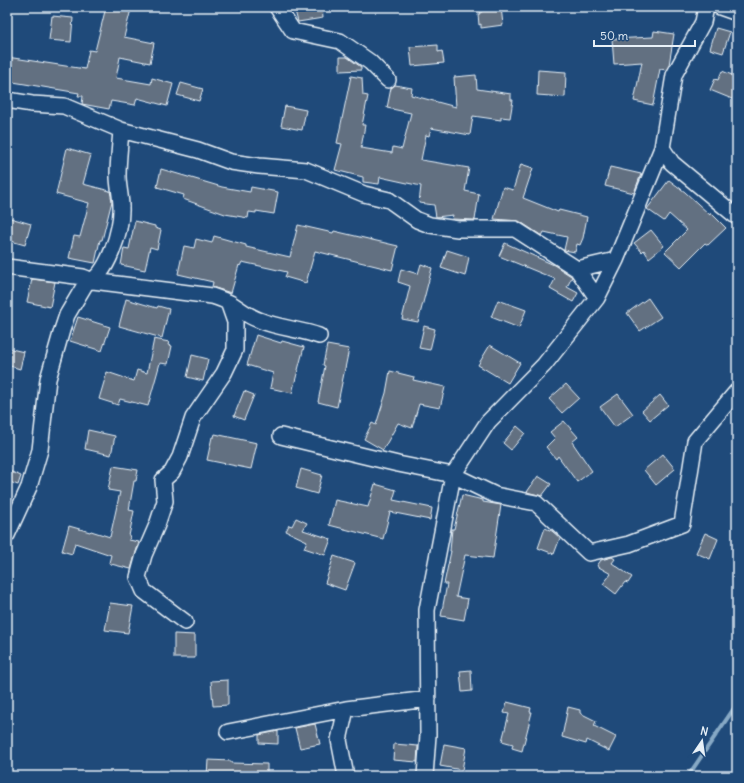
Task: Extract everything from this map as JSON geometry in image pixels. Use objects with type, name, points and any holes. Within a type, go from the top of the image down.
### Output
[{"type":"street","points":[[277,7],[293,31],[340,41],[370,62],[388,80]]},
{"type":"street","points":[[425,776],[428,735],[428,610],[453,475],[488,422],[544,365],[597,298],[616,260],[662,148],[674,75],[703,22],[706,7]]},
{"type":"street","points":[[720,7],[737,13]]},
{"type":"street","points":[[7,100],[32,104],[64,106],[121,130],[198,150],[230,162],[306,170],[364,194],[389,200],[417,220],[430,225],[458,229],[515,229],[577,269],[597,298]]},
{"type":"street","points":[[7,535],[29,487],[40,450],[48,379],[67,315],[86,283],[93,281],[104,269],[119,231],[121,207],[118,176],[121,130]]},
{"type":"street","points":[[662,148],[672,163],[737,217]]},
{"type":"street","points":[[577,269],[616,260]]},
{"type":"street","points":[[7,267],[83,277],[93,281],[184,294],[201,294],[228,302],[249,316],[260,321],[282,327],[303,330],[319,336]]},
{"type":"street","points":[[185,622],[144,591],[138,577],[144,555],[157,525],[165,501],[163,480],[172,472],[180,457],[193,418],[224,373],[235,350],[235,322],[228,302]]},
{"type":"street","points":[[281,436],[398,464],[453,475],[494,495],[536,503],[589,553],[629,544],[682,524],[695,441],[737,391]]},
{"type":"street","points":[[228,732],[346,709],[428,699]]},
{"type":"street","points":[[346,709],[339,740],[346,776]]},
{"type":"building","points":[[106,7],[131,7],[124,37],[154,43],[150,63],[120,57],[116,78],[151,84],[152,78],[173,84],[167,106],[137,98],[135,105],[111,101],[109,109],[82,104],[83,96],[78,96],[79,93],[7,81],[7,57],[85,69],[89,50],[95,51]]},
{"type":"building","points":[[294,7],[322,7],[323,18],[298,22]]},
{"type":"building","points":[[501,7],[503,25],[481,28],[481,24],[479,25],[479,12],[482,12],[482,9]]},
{"type":"building","points":[[52,16],[73,18],[71,42],[49,40]]},
{"type":"building","points":[[716,28],[730,32],[723,53],[710,49]]},
{"type":"building","points":[[654,31],[674,34],[669,65],[666,70],[660,69],[653,105],[634,101],[642,62],[614,64],[612,39],[653,37]]},
{"type":"building","points":[[438,45],[438,52],[442,51],[444,63],[412,66],[410,47]]},
{"type":"building","points":[[340,57],[347,57],[361,67],[361,70],[340,71]]},
{"type":"building","points":[[538,70],[566,72],[565,97],[537,95]]},
{"type":"building","points":[[722,71],[737,77],[737,101],[710,90],[715,79],[718,80]]},
{"type":"building","points":[[476,75],[477,89],[511,94],[511,100],[513,100],[510,118],[501,117],[501,120],[473,116],[470,135],[431,128],[429,136],[426,135],[421,160],[469,168],[465,191],[479,194],[475,220],[452,219],[453,215],[436,217],[434,205],[419,203],[421,186],[380,177],[379,184],[363,182],[363,177],[335,170],[342,144],[337,143],[351,76],[362,78],[363,95],[368,96],[362,125],[365,125],[361,148],[392,153],[393,147],[402,149],[411,113],[387,108],[391,88],[395,85],[412,88],[411,95],[456,107],[454,77]]},
{"type":"building","points":[[181,83],[203,89],[199,101],[177,95]]},
{"type":"building","points":[[285,106],[306,110],[302,130],[281,126]]},
{"type":"building","points":[[67,148],[91,155],[83,184],[110,191],[112,201],[102,240],[100,240],[95,263],[69,258],[74,236],[80,237],[89,203],[56,194]]},
{"type":"building","points":[[521,164],[533,168],[523,198],[558,212],[559,210],[587,217],[583,238],[580,245],[577,244],[575,252],[564,250],[567,237],[544,232],[542,236],[519,221],[494,219],[503,187],[513,190]]},
{"type":"building","points":[[610,167],[641,174],[634,193],[605,186]]},
{"type":"building","points":[[161,169],[222,187],[250,192],[251,187],[278,192],[274,214],[256,211],[256,213],[249,212],[248,218],[225,214],[183,199],[184,195],[157,187]]},
{"type":"building","points":[[669,180],[685,192],[710,215],[711,213],[726,228],[708,245],[705,243],[681,267],[665,252],[687,230],[669,214],[664,221],[647,209]]},
{"type":"building","points":[[7,217],[31,224],[25,245],[7,240]]},
{"type":"building","points":[[135,221],[155,226],[155,228],[161,230],[157,249],[150,247],[145,270],[121,265],[124,248],[129,249]]},
{"type":"building","points":[[298,225],[333,233],[334,231],[398,246],[392,270],[315,251],[306,283],[285,277],[287,272],[242,262],[240,266],[239,265],[231,293],[212,287],[213,282],[178,274],[184,246],[194,248],[196,239],[212,243],[214,236],[246,245],[246,247],[290,257]]},
{"type":"building","points":[[651,230],[664,246],[649,258],[644,250],[642,252],[634,243]]},
{"type":"building","points":[[505,243],[554,265],[571,276],[572,277],[567,287],[578,293],[573,302],[550,289],[555,279],[499,256]]},
{"type":"building","points":[[447,250],[469,257],[465,276],[441,268]]},
{"type":"building","points":[[421,264],[432,268],[418,322],[402,319],[410,286],[398,282],[401,269],[418,274]]},
{"type":"building","points":[[32,279],[55,282],[50,307],[27,302]]},
{"type":"building","points":[[648,298],[661,317],[640,331],[627,313]]},
{"type":"building","points":[[126,299],[157,308],[158,306],[169,309],[162,338],[119,326]]},
{"type":"building","points":[[498,300],[526,310],[519,328],[491,317]]},
{"type":"building","points":[[78,317],[110,327],[102,351],[70,341]]},
{"type":"building","points":[[424,326],[435,329],[430,350],[419,348]]},
{"type":"building","points":[[256,335],[281,343],[282,341],[304,347],[292,393],[270,388],[273,373],[247,365]]},
{"type":"building","points":[[154,339],[169,342],[168,345],[172,346],[168,364],[160,363],[148,406],[120,399],[118,405],[99,399],[107,372],[134,381],[137,370],[147,373]]},
{"type":"building","points":[[327,345],[349,349],[337,407],[318,402],[325,366],[323,365]]},
{"type":"building","points":[[490,345],[520,363],[508,383],[478,365]]},
{"type":"building","points":[[7,348],[24,352],[20,369],[7,365]]},
{"type":"building","points":[[192,355],[208,359],[203,381],[187,377]]},
{"type":"building","points":[[390,371],[414,377],[413,380],[445,387],[440,408],[419,404],[412,428],[398,423],[383,450],[364,439],[372,423],[376,425],[386,393]]},
{"type":"building","points":[[566,384],[579,398],[562,413],[549,399]]},
{"type":"building","points":[[244,391],[254,395],[244,420],[234,416]]},
{"type":"building","points":[[618,394],[633,414],[615,427],[600,407]]},
{"type":"building","points":[[660,395],[668,405],[650,420],[642,411]]},
{"type":"building","points":[[564,421],[578,437],[572,442],[592,471],[577,482],[558,456],[556,459],[546,447],[555,438],[550,432]]},
{"type":"building","points":[[517,426],[525,433],[511,450],[503,443]]},
{"type":"building","points":[[88,430],[115,436],[111,455],[85,449]]},
{"type":"building","points":[[215,434],[257,443],[251,469],[207,460],[212,437],[214,437]]},
{"type":"building","points":[[663,454],[675,469],[656,485],[644,470]]},
{"type":"building","points":[[113,466],[138,470],[136,481],[134,481],[129,510],[134,511],[129,540],[139,542],[131,569],[109,563],[111,555],[75,543],[72,554],[62,551],[69,526],[110,537],[120,492],[108,490]]},
{"type":"building","points":[[301,469],[322,475],[317,494],[296,488]]},
{"type":"building","points":[[7,470],[21,476],[18,485],[7,481]]},
{"type":"building","points":[[538,476],[551,484],[542,496],[527,492]]},
{"type":"building","points":[[375,484],[396,490],[393,500],[432,508],[430,520],[390,512],[383,539],[329,525],[335,500],[368,507]]},
{"type":"building","points":[[462,495],[483,500],[483,502],[501,505],[493,558],[465,555],[456,597],[468,599],[464,620],[441,616],[447,584],[444,584],[451,551],[452,529],[454,529]]},
{"type":"building","points":[[296,518],[307,523],[303,530],[331,539],[325,555],[304,548],[307,541],[286,531],[289,525],[292,526]]},
{"type":"building","points":[[545,528],[552,531],[560,538],[554,554],[538,548]]},
{"type":"building","points":[[705,533],[718,539],[710,559],[696,553]]},
{"type":"building","points":[[334,556],[355,563],[345,590],[325,583]]},
{"type":"building","points":[[612,557],[615,559],[612,563],[632,577],[628,583],[625,582],[616,594],[603,584],[611,574],[597,566],[601,560]]},
{"type":"building","points":[[110,603],[133,606],[128,633],[105,630]]},
{"type":"building","points":[[174,634],[195,635],[195,658],[174,658]]},
{"type":"building","points":[[471,670],[472,691],[462,692],[460,671]]},
{"type":"building","points":[[228,680],[228,705],[213,706],[211,681]]},
{"type":"building","points":[[507,702],[531,708],[530,712],[532,712],[522,751],[512,748],[513,744],[502,741],[509,714],[504,713]]},
{"type":"building","points":[[568,707],[580,710],[580,713],[596,721],[594,726],[616,737],[609,751],[587,740],[586,744],[562,737]]},
{"type":"building","points":[[315,724],[320,744],[300,748],[295,728]]},
{"type":"building","points":[[278,731],[278,744],[259,743],[259,735]]},
{"type":"building","points":[[394,744],[418,746],[417,762],[393,760]]},
{"type":"building","points":[[444,744],[466,748],[462,770],[440,766]]},
{"type":"building","points":[[208,760],[231,761],[231,763],[267,764],[267,776],[207,776]]},
{"type":"waterway","points":[[688,776],[737,704]]}]
